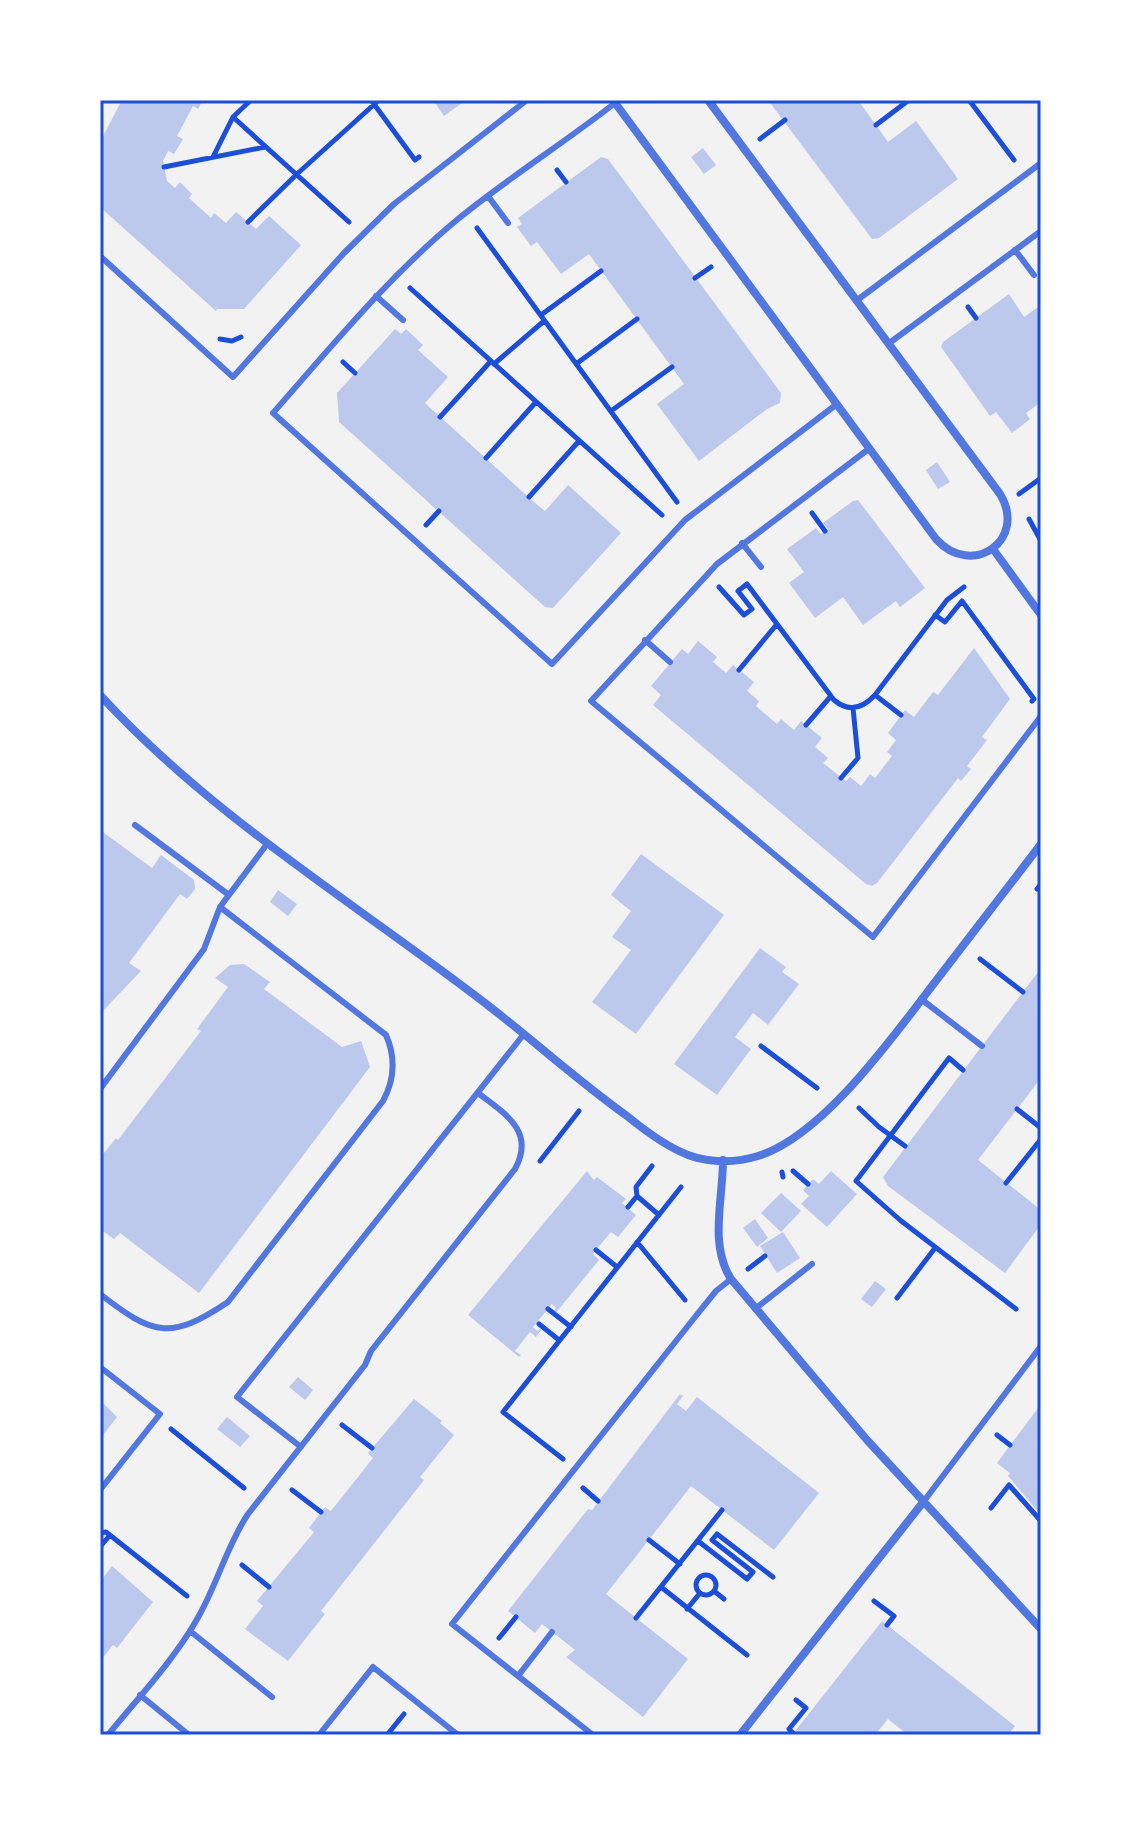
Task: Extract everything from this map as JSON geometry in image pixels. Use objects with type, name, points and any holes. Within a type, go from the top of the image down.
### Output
[{"type":"street","points":[[614,102],[936,539],[948,550],[969,556],[993,549],[1003,536],[1008,519],[1004,500],[708,100]]},
{"type":"street","points":[[993,549],[1041,615]]},
{"type":"street","points":[[100,695],[171,765],[267,844],[524,1034],[601,1098],[662,1141],[695,1158],[723,1160],[756,1157],[799,1133],[848,1087],[921,999],[1041,844]]},
{"type":"street","points":[[723,1160],[718,1242],[724,1268],[731,1279],[857,1428],[1041,1629]]},
{"type":"street","points":[[740,1735],[924,1501]]},
{"type":"lane","points":[[100,256],[233,377],[344,253],[394,204],[527,100]]},
{"type":"lane","points":[[614,102],[488,196],[430,244],[376,296],[273,413],[552,664],[685,520],[837,404]]},
{"type":"lane","points":[[856,301],[1041,163]]},
{"type":"lane","points":[[488,196],[508,223]]},
{"type":"lane","points":[[888,344],[1041,231]]},
{"type":"lane","points":[[1015,250],[1034,275]]},
{"type":"lane","points":[[376,296],[403,320]]},
{"type":"lane","points":[[870,448],[742,543],[708,573],[591,701],[873,937],[1041,716]]},
{"type":"lane","points":[[742,543],[761,567]]},
{"type":"lane","points":[[645,640],[670,662]]},
{"type":"lane","points":[[135,825],[229,895]]},
{"type":"lane","points":[[100,1089],[204,949],[220,907],[267,844]]},
{"type":"lane","points":[[100,1294],[129,1317],[155,1329],[183,1327],[206,1317],[228,1302],[390,1090],[394,1062],[386,1035],[220,907]]},
{"type":"lane","points":[[921,999],[982,1046]]},
{"type":"lane","points":[[301,1447],[237,1397],[524,1034]]},
{"type":"lane","points":[[108,1735],[190,1631],[232,1539],[248,1514],[518,1163],[522,1149],[517,1128],[508,1116],[478,1093]]},
{"type":"lane","points":[[755,1309],[812,1264]]},
{"type":"lane","points":[[593,1735],[452,1624],[698,1313],[716,1291],[731,1279]]},
{"type":"lane","points":[[924,1501],[1041,1346]]},
{"type":"lane","points":[[100,1367],[160,1414],[100,1490]]},
{"type":"lane","points":[[190,1631],[272,1697]]},
{"type":"lane","points":[[518,1676],[552,1632]]},
{"type":"lane","points":[[319,1735],[373,1667],[458,1735]]},
{"type":"lane","points":[[140,1695],[189,1735]]},
{"type":"path","points":[[213,157],[233,117],[251,100]]},
{"type":"path","points":[[876,125],[909,100]]},
{"type":"path","points":[[969,100],[1014,160]]},
{"type":"path","points":[[248,222],[374,101],[415,160],[427,151]]},
{"type":"path","points":[[233,117],[349,222],[339,233]]},
{"type":"path","points":[[757,141],[785,120]]},
{"type":"path","points":[[164,167],[266,146]]},
{"type":"path","points":[[545,177],[567,160]]},
{"type":"path","points":[[556,169],[566,182]]},
{"type":"path","points":[[469,235],[499,211]]},
{"type":"path","points":[[477,228],[677,502]]},
{"type":"path","points":[[695,278],[710,267]]},
{"type":"path","points":[[440,417],[492,363],[601,271]]},
{"type":"path","points":[[391,309],[418,279]]},
{"type":"path","points":[[410,288],[662,515]]},
{"type":"path","points":[[967,306],[976,318]]},
{"type":"path","points":[[576,364],[637,319]]},
{"type":"path","points":[[213,335],[232,341],[247,334]]},
{"type":"path","points":[[333,373],[352,351]]},
{"type":"path","points":[[343,362],[355,373]]},
{"type":"path","points":[[611,411],[672,367]]},
{"type":"path","points":[[486,458],[536,402]]},
{"type":"path","points":[[529,497],[579,441]]},
{"type":"path","points":[[1022,492],[1041,478]]},
{"type":"path","points":[[653,524],[685,495]]},
{"type":"path","points":[[801,520],[822,505]]},
{"type":"path","points":[[414,516],[425,526],[439,511]]},
{"type":"path","points":[[811,513],[825,531]]},
{"type":"path","points":[[708,597],[753,556]]},
{"type":"path","points":[[718,586],[744,615],[752,609],[738,591],[747,584],[831,696],[842,706],[853,708],[865,704],[875,695],[935,615],[950,597],[964,587]]},
{"type":"path","points":[[935,615],[945,622],[962,601],[1034,699],[1024,711]]},
{"type":"path","points":[[739,670],[777,624]]},
{"type":"path","points":[[875,695],[901,715]]},
{"type":"path","points":[[806,725],[831,696]]},
{"type":"path","points":[[841,778],[858,758],[853,708]]},
{"type":"path","points":[[980,959],[1023,992]]},
{"type":"path","points":[[761,1046],[817,1088]]},
{"type":"path","points":[[963,1070],[949,1058],[856,1181],[935,1248],[1016,1309]]},
{"type":"path","points":[[859,1108],[905,1146]]},
{"type":"path","points":[[1017,1109],[1041,1128]]},
{"type":"path","points":[[1006,1183],[1041,1139]]},
{"type":"path","points":[[1034,1148],[1041,1153]]},
{"type":"path","points":[[657,1168],[636,1187],[637,1196],[659,1215]]},
{"type":"path","points":[[793,1171],[808,1184]]},
{"type":"path","points":[[564,1459],[503,1412],[681,1187]]},
{"type":"path","points":[[628,1207],[637,1196]]},
{"type":"path","points":[[637,1242],[698,1313]]},
{"type":"path","points":[[897,1298],[935,1248]]},
{"type":"path","points":[[596,1250],[617,1267]]},
{"type":"path","points":[[748,1269],[765,1256]]},
{"type":"path","points":[[548,1309],[571,1327]]},
{"type":"path","points":[[539,1324],[559,1340]]},
{"type":"path","points":[[342,1425],[372,1448]]},
{"type":"path","points":[[174,1431],[244,1489]]},
{"type":"path","points":[[996,1434],[1010,1445]]},
{"type":"path","points":[[239,1495],[253,1478]]},
{"type":"path","points":[[991,1508],[1009,1485],[1041,1521]]},
{"type":"path","points":[[582,1488],[598,1501]]},
{"type":"path","points":[[292,1490],[321,1512]]},
{"type":"path","points":[[636,1618],[722,1510]]},
{"type":"path","points":[[100,1533],[110,1535],[188,1593],[181,1607]]},
{"type":"path","points":[[698,1541],[747,1579],[753,1572],[712,1540],[717,1534],[773,1577]]},
{"type":"path","points":[[100,1547],[110,1535]]},
{"type":"path","points":[[649,1540],[680,1564]]},
{"type":"path","points":[[241,1564],[269,1587]]},
{"type":"path","points":[[700,1593],[696,1584],[699,1578],[706,1576],[714,1580],[714,1591]]},
{"type":"path","points":[[661,1587],[747,1655]]},
{"type":"path","points":[[700,1593],[709,1595],[714,1591]]},
{"type":"path","points":[[714,1591],[724,1599]]},
{"type":"path","points":[[687,1609],[700,1593]]},
{"type":"path","points":[[874,1601],[894,1616],[887,1625]]},
{"type":"path","points":[[499,1639],[516,1617]]},
{"type":"path","points":[[793,1733],[789,1729],[806,1708],[796,1700]]},
{"type":"path","points":[[387,1735],[404,1713]]},
{"type":"building","points":[[122,100],[203,100],[198,109],[193,106],[177,136],[183,139],[174,154],[168,151],[163,161],[167,181],[175,188],[180,182],[192,194],[189,198],[211,218],[214,213],[226,223],[236,212],[256,229],[269,216],[301,245],[244,309],[216,311],[100,207],[100,142]]},
{"type":"building","points":[[433,100],[466,100],[444,116]]},
{"type":"building","points":[[768,100],[858,100],[888,142],[916,121],[958,179],[879,238],[872,239]]},
{"type":"building","points":[[703,148],[716,165],[704,174],[691,157]]},
{"type":"building","points":[[601,157],[608,159],[781,393],[780,403],[767,409],[699,461],[657,404],[684,384],[589,254],[561,274],[537,242],[531,246],[517,227],[522,224],[518,218]]},
{"type":"building","points":[[1009,294],[1024,317],[1041,305],[1041,359],[1038,361],[1041,365],[1041,402],[1026,413],[1030,419],[1012,433],[996,412],[990,416],[941,347],[943,342]]},
{"type":"building","points":[[395,329],[401,334],[406,329],[423,345],[418,350],[448,377],[425,403],[534,502],[545,511],[568,485],[621,533],[553,608],[545,607],[339,422],[337,393]]},
{"type":"building","points":[[937,462],[950,482],[938,489],[926,470]]},
{"type":"building","points":[[858,500],[925,588],[900,607],[896,601],[863,625],[843,597],[815,618],[789,583],[804,572],[787,549],[816,528],[821,534],[828,529],[823,523]]},
{"type":"building","points":[[698,641],[717,657],[713,662],[726,673],[733,665],[754,682],[747,691],[759,701],[756,706],[777,724],[781,719],[794,730],[801,721],[822,738],[815,747],[828,758],[823,763],[846,781],[850,777],[861,786],[870,774],[875,778],[892,756],[887,752],[896,740],[888,733],[905,710],[914,717],[933,692],[938,695],[974,648],[1010,699],[982,737],[987,740],[967,766],[971,769],[961,781],[958,778],[872,886],[653,705],[661,695],[651,686],[682,649],[688,654]]},
{"type":"building","points":[[100,830],[152,868],[161,855],[194,880],[195,889],[187,899],[180,894],[129,963],[141,971],[100,1014]]},
{"type":"building","points":[[641,854],[724,915],[636,1034],[592,1002],[631,950],[612,937],[631,911],[611,895]]},
{"type":"building","points":[[278,890],[297,904],[288,916],[270,902]]},
{"type":"building","points":[[760,948],[786,967],[782,972],[799,984],[768,1025],[753,1013],[735,1037],[751,1049],[717,1095],[674,1064]]},
{"type":"building","points":[[244,964],[270,982],[264,989],[342,1047],[361,1041],[370,1067],[199,1293],[120,1233],[114,1239],[100,1229],[100,1158],[116,1138],[118,1140],[201,1031],[197,1029],[228,987],[215,978],[230,965]]},
{"type":"building","points":[[1041,968],[1041,1078],[978,1160],[1041,1210],[1041,1224],[1005,1273],[888,1186],[883,1177]]},
{"type":"building","points":[[587,1171],[594,1180],[597,1177],[626,1199],[622,1203],[636,1215],[618,1237],[611,1232],[596,1250],[593,1254],[599,1260],[554,1315],[552,1313],[556,1308],[552,1304],[533,1327],[537,1331],[543,1327],[536,1337],[530,1332],[515,1351],[521,1355],[519,1357],[468,1315]]},
{"type":"building","points":[[831,1171],[857,1194],[827,1227],[801,1204],[809,1196],[803,1190],[813,1179],[819,1184]]},
{"type":"building","points":[[781,1193],[801,1211],[781,1232],[761,1213]]},
{"type":"building","points":[[755,1219],[768,1238],[757,1247],[743,1228]]},
{"type":"building","points":[[783,1232],[800,1258],[777,1273],[760,1246]]},
{"type":"building","points":[[875,1281],[886,1289],[872,1307],[861,1299]]},
{"type":"building","points":[[298,1377],[313,1390],[305,1400],[289,1387]]},
{"type":"building","points":[[680,1394],[683,1396],[677,1404],[686,1411],[697,1397],[819,1493],[774,1550],[691,1486],[606,1594],[688,1659],[643,1717],[566,1657],[575,1650],[542,1624],[535,1633],[508,1611],[588,1509],[592,1510]]},
{"type":"building","points":[[414,1399],[454,1435],[420,1477],[424,1480],[321,1611],[325,1614],[288,1661],[245,1629],[263,1606],[257,1601],[314,1532],[309,1528],[325,1507],[331,1511],[373,1458],[368,1453]]},
{"type":"building","points":[[100,1400],[117,1417],[100,1439]]},
{"type":"building","points":[[1041,1404],[1041,1515],[1008,1476],[1010,1473],[997,1463]]},
{"type":"building","points":[[227,1417],[250,1436],[240,1447],[217,1429]]},
{"type":"building","points":[[112,1566],[153,1602],[117,1648],[113,1645],[100,1661],[100,1582]]},
{"type":"building","points":[[882,1621],[1015,1726],[1008,1735],[908,1735],[888,1719],[875,1735],[792,1735]]}]
